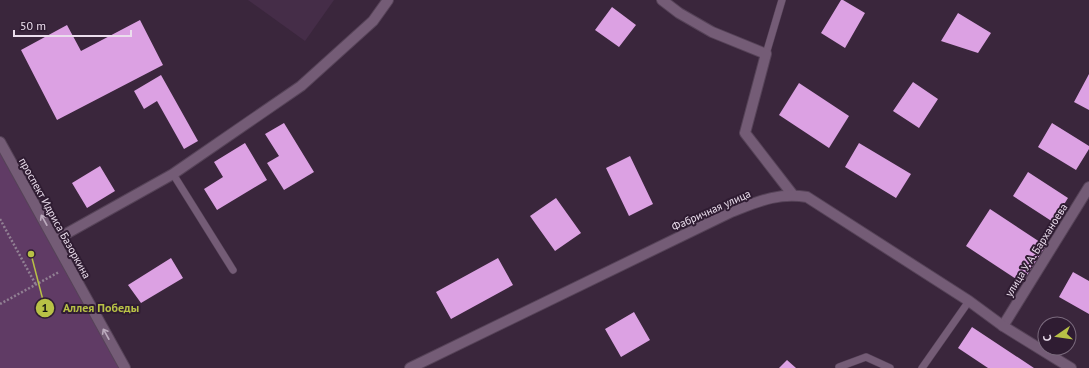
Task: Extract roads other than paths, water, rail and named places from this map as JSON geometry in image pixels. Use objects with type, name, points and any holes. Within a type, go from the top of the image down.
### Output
[{"type":"street","points":[[55,240],[174,174],[301,86],[373,21],[388,0]]},
{"type":"street","points":[[662,0],[679,13],[712,32],[766,54],[745,133],[793,195]]},
{"type":"street","name":"проспект Идриса Базоркина","points":[[0,142],[125,368]]},
{"type":"street","name":"улица У. А. Барханоева","points":[[1003,326],[1089,187]]},
{"type":"street","name":"Фабричная улица","points":[[410,368],[731,212],[761,200],[793,195],[807,197],[969,301],[1003,326],[1071,368]]},
{"type":"lane","points":[[766,54],[782,0]]},
{"type":"lane","points":[[174,174],[233,270]]},
{"type":"lane","points":[[922,368],[969,301]]},
{"type":"lane","points":[[839,367],[866,357],[890,368]]},
{"type":"place","name":"Аллея Победы","points":[[31,254]]}]
